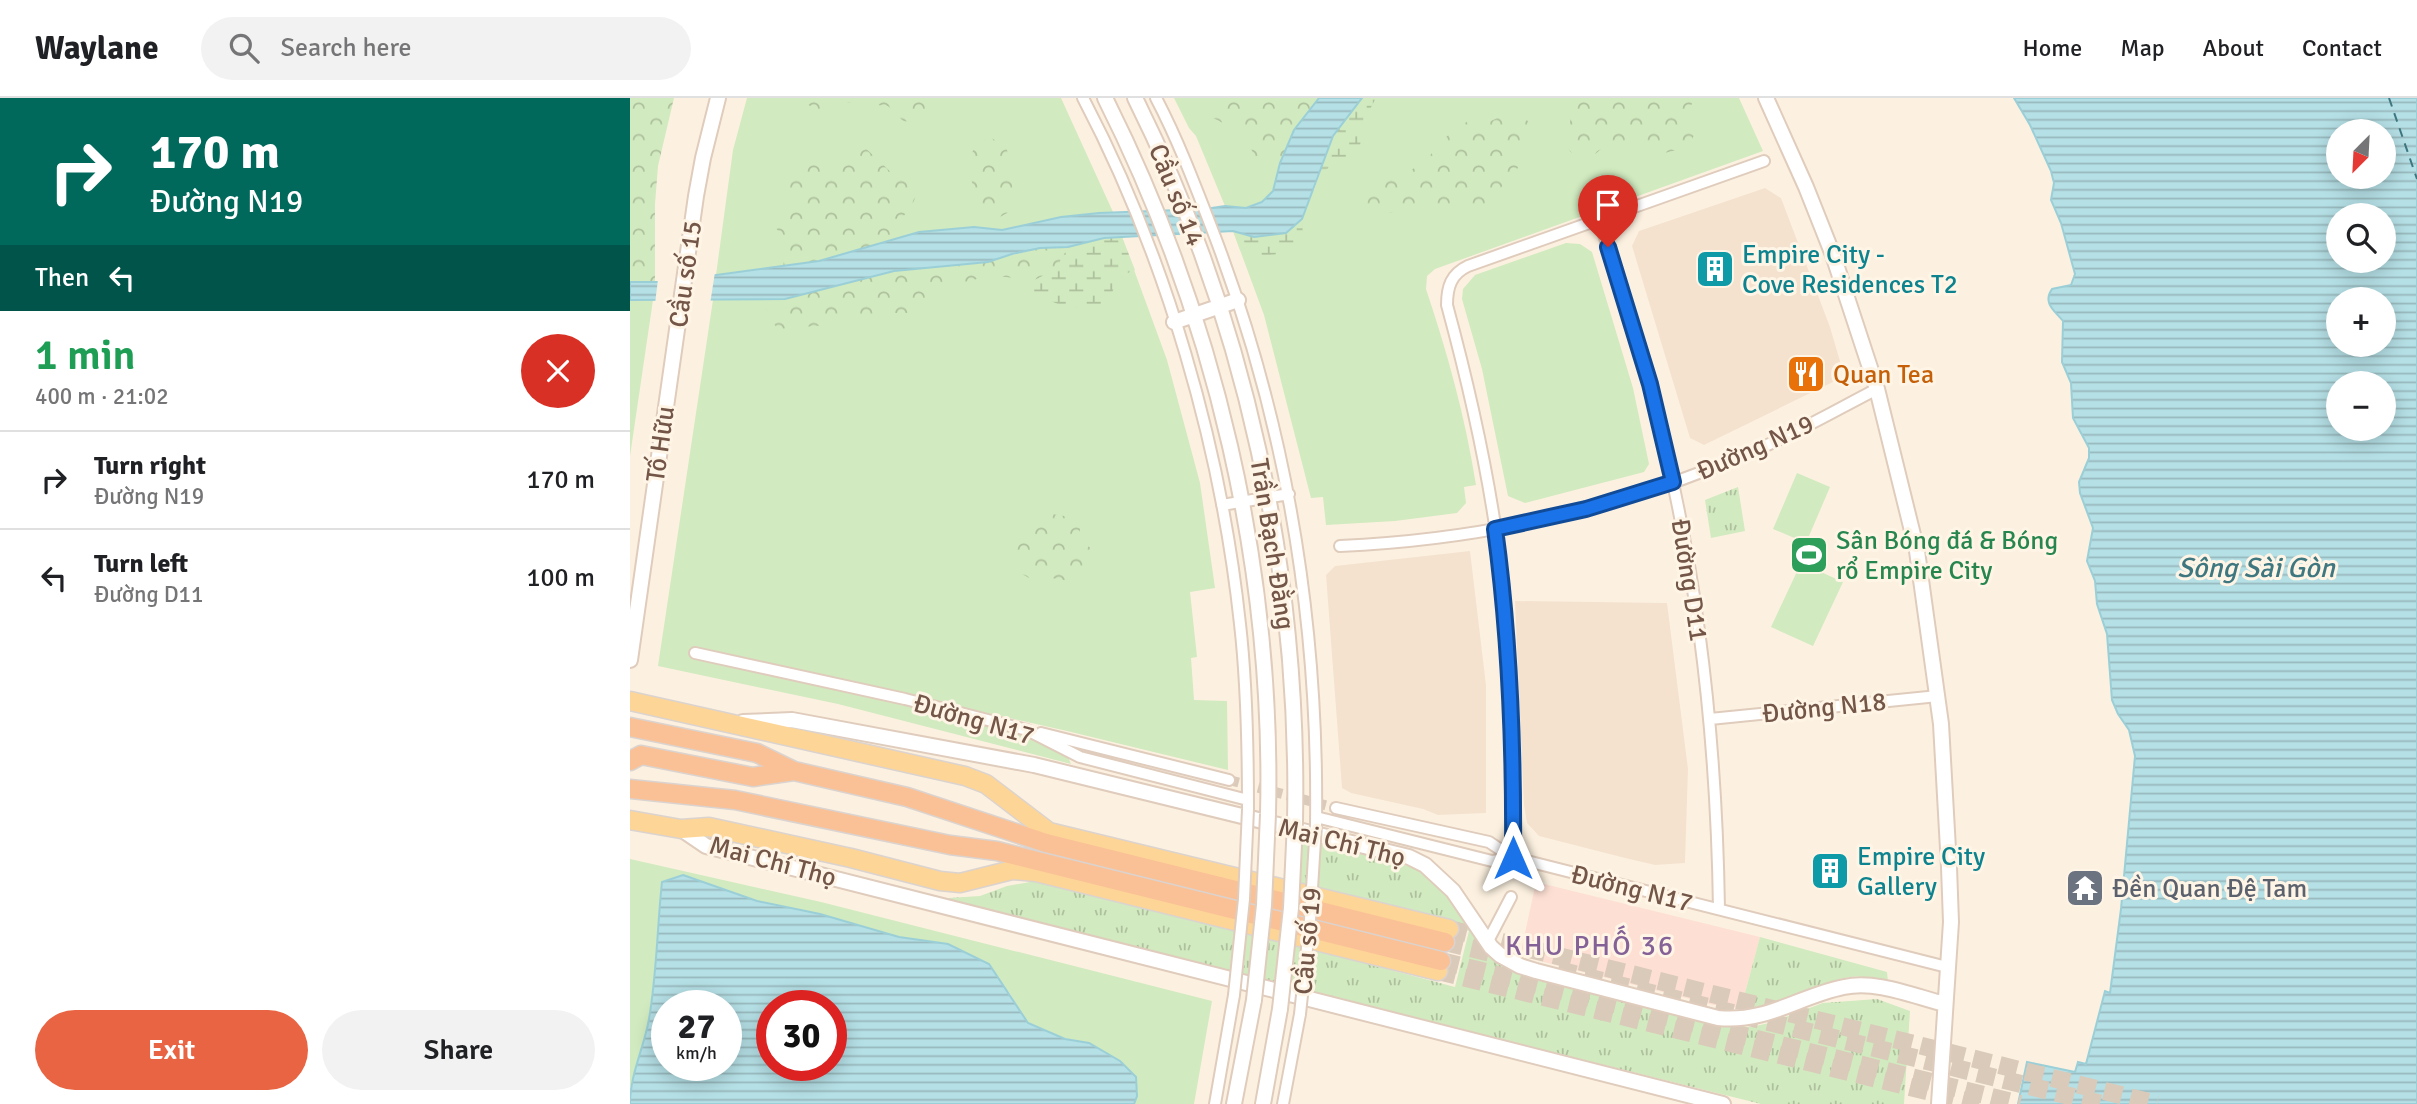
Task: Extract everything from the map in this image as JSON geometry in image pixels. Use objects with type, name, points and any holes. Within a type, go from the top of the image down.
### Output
[{"type":"highway","name":"Mai Chí Thọ","points":[[630,727],[757,753],[794,771],[907,797],[1046,843],[1447,936]]},
{"type":"highway","points":[[630,761],[641,755],[753,777],[794,771]]},
{"type":"highway","name":"Mai Chí Thọ","points":[[630,789],[735,800],[938,843],[998,850],[1440,966]]},
{"type":"main road","name":"Mai Chí Thọ","points":[[630,701],[965,776],[986,784],[1049,832],[1447,936]]},
{"type":"main road","name":"Mai Chí Thọ","points":[[630,820],[681,829],[709,827],[950,882],[960,883],[1012,870],[1036,872],[1440,966]]},
{"type":"street","name":"Cầu số 15","points":[[674,353],[696,196],[718,98]]},
{"type":"street","name":"Cầu số 14","points":[[1083,98],[1128,197],[1163,289],[1196,392],[1222,506],[1240,624],[1248,804]]},
{"type":"street","name":"Cầu số 14","points":[[1105,98],[1152,200],[1182,281]]},
{"type":"street","name":"Cầu số 14","points":[[1135,98],[1179,196],[1208,272]]},
{"type":"street","name":"Cầu số 14","points":[[1156,98],[1238,300],[1267,400],[1289,494]]},
{"type":"street","points":[[1766,98],[1833,255],[1877,388],[1917,551],[1938,696],[1950,867],[1951,922],[1939,1104]]},
{"type":"street","points":[[1513,858],[1512,704],[1502,584],[1477,425],[1447,305],[1448,286],[1460,270],[1764,161]]},
{"type":"street","name":"Đường D11","points":[[1599,220],[1642,358],[1673,482],[1695,600],[1710,719],[1716,801],[1719,909]]},
{"type":"street","name":"Trần Bạch Đằng","points":[[1208,272],[1254,431],[1277,544],[1289,635],[1295,725],[1296,822]]},
{"type":"street","name":"Trần Bạch Đằng","points":[[1182,281],[1217,396],[1241,502],[1262,655],[1268,814]]},
{"type":"street","points":[[1174,322],[1238,300]]},
{"type":"street","name":"Tố Hữu","points":[[630,660],[674,353]]},
{"type":"street","name":"Đường N19","points":[[1340,546],[1437,538],[1495,529],[1586,509],[1673,482],[1760,448],[1877,388]]},
{"type":"street","points":[[1222,506],[1289,494]]},
{"type":"street","name":"Cầu số 19","points":[[1283,1104],[1300,1014],[1310,920],[1316,821],[1312,676],[1289,494]]},
{"type":"street","name":"Đường N17","points":[[695,653],[905,699],[1027,730],[1080,757],[1248,804]]},
{"type":"street","name":"Đường N18","points":[[1710,719],[1938,696]]},
{"type":"street","name":"Mai Chí Thọ","points":[[730,723],[792,720],[1034,765],[1409,858],[1424,865],[1453,891],[1500,955],[1520,966],[1718,1018],[1749,1019],[1845,986],[1872,985],[1945,1004]]},
{"type":"street","points":[[1027,730],[1076,740],[1228,780]]},
{"type":"street","points":[[1215,1104],[1234,995],[1243,918],[1248,804]]},
{"type":"street","points":[[1336,808],[1489,842],[1513,858]]},
{"type":"street","name":"Cầu số 19","points":[[1250,1025],[1264,905],[1268,814]]},
{"type":"street","name":"Đường N17","points":[[1316,821],[1492,861],[1513,858],[1947,967]]},
{"type":"street","name":"Cầu số 19","points":[[1277,1032],[1291,908],[1296,822]]},
{"type":"street","name":"Mai Chí Thọ","points":[[681,829],[706,846],[1723,1104]]},
{"type":"street","points":[[1488,941],[1511,897]]},
{"type":"street","points":[[1230,1020],[1250,1025],[1234,1104]]},
{"type":"street","points":[[1263,1104],[1277,1032],[1296,1037]]},
{"type":"shaded area","points":[[1765,188],[1781,198],[1830,327],[1842,368],[1833,382],[1704,445],[1690,438],[1632,246],[1639,231]]},
{"type":"shaded area","points":[[1470,551],[1486,685],[1486,813],[1438,815],[1423,809],[1351,793],[1342,788],[1326,575],[1335,566]]},
{"type":"shaded area","points":[[1515,601],[1667,603],[1688,769],[1685,863],[1655,865],[1625,858],[1539,836],[1527,823]]},
{"type":"shaded area","points":[[1536,882],[1760,937],[1741,1008],[1714,1005],[1520,956]]},
{"type":"green space","points":[[630,98],[674,98],[658,166],[655,282],[630,282]]},
{"type":"green space","points":[[747,98],[1061,98],[1113,212],[1061,217],[1002,230],[974,227],[878,245],[819,261],[716,275],[733,150]]},
{"type":"green space","points":[[808,98],[943,98],[937,103],[933,116],[913,122],[903,121],[888,106],[845,102],[831,113],[821,113],[807,104]]},
{"type":"green space","points":[[1174,98],[1319,98],[1280,163],[1273,191],[1262,202],[1246,208],[1225,206],[1196,136]]},
{"type":"green space","points":[[1207,98],[1319,98],[1294,130],[1280,163],[1255,158],[1245,134],[1211,117]]},
{"type":"green space","points":[[1362,98],[1739,98],[1763,151],[1435,269],[1427,276],[1426,289],[1455,386],[1476,485],[1464,487],[1466,503],[1457,513],[1395,521],[1326,525],[1323,497],[1311,498],[1264,315],[1233,231],[1314,190],[1333,136]]},
{"type":"green space","points":[[1362,98],[1376,98],[1363,122],[1360,146],[1343,162],[1320,172],[1333,136]]},
{"type":"green space","points":[[1574,98],[1695,98],[1685,117],[1696,130],[1689,147],[1656,155],[1634,147],[1608,143],[1593,156],[1578,159],[1566,147]]},
{"type":"green space","points":[[1514,110],[1529,122],[1522,157],[1516,172],[1485,204],[1363,214],[1359,204],[1384,178],[1394,177],[1424,164],[1440,142],[1473,118],[1491,121]]},
{"type":"green space","points":[[990,137],[1006,147],[1013,169],[1011,211],[998,218],[976,207],[968,158],[977,145]]},
{"type":"green space","points":[[859,142],[896,177],[919,189],[912,205],[900,221],[901,238],[819,261],[783,267],[787,242],[772,223],[788,209],[788,184],[794,167],[798,161],[828,168]]},
{"type":"green space","points":[[1302,219],[1303,238],[1294,246],[1281,253],[1260,255],[1247,260],[1233,231],[1253,236],[1270,236],[1286,231]]},
{"type":"green space","points":[[1122,237],[1167,360],[1200,483],[1215,588],[1190,592],[1197,657],[1191,658],[1194,700],[1227,701],[1228,770],[693,647],[691,654],[901,702],[1025,734],[1067,755],[1071,764],[838,704],[658,666],[713,300],[741,299]]},
{"type":"green space","points":[[1122,237],[1135,270],[1117,281],[1099,317],[1029,292],[1035,280],[1056,269],[1068,247],[1104,238]]},
{"type":"green space","points":[[1566,243],[1580,244],[1592,252],[1633,388],[1649,464],[1644,472],[1525,503],[1508,496],[1482,369],[1462,299],[1463,289],[1475,275]]},
{"type":"green space","points":[[1068,247],[1056,269],[1035,280],[985,275],[972,281],[951,283],[919,313],[878,313],[840,324],[777,329],[761,299],[785,299],[894,271],[988,262],[1040,248]]},
{"type":"green space","points":[[630,300],[653,300],[630,456]]},
{"type":"green space","points":[[1797,473],[1830,487],[1806,543],[1773,529]]},
{"type":"green space","points":[[1738,487],[1745,531],[1711,538],[1705,500]]},
{"type":"green space","points":[[1052,514],[1064,516],[1080,528],[1080,540],[1092,549],[1077,577],[1071,581],[1045,577],[1029,578],[1022,574],[1010,559],[1021,542],[1030,536],[1037,518]]},
{"type":"green space","points":[[1801,563],[1843,582],[1813,646],[1771,627]]},
{"type":"green space","points":[[1301,840],[1391,860],[1418,870],[1439,882],[1497,962],[1526,975],[1728,1026],[1751,1027],[1769,1023],[1823,1003],[1877,999],[1910,1011],[1904,1104],[1761,1104],[947,901],[949,898],[980,896],[1007,886],[1047,879],[1455,987],[1469,931],[1290,885]]},
{"type":"green space","points":[[630,859],[821,902],[1212,1001],[1194,1104],[1134,1104],[1137,1096],[1089,1043],[1065,1039],[1028,1023],[1009,992],[948,944],[899,937],[820,914],[757,901],[683,875],[662,882],[649,1021],[630,1088]]},
{"type":"green space","points":[[1760,937],[1887,972],[1888,982],[1850,977],[1822,985],[1769,1007],[1741,1008]]},
{"type":"water","points":[[1319,98],[1362,98],[1333,136],[1302,219],[1286,233],[1254,237],[1233,231],[1104,238],[1068,247],[1040,248],[988,262],[894,271],[785,299],[630,300],[630,282],[665,282],[819,261],[919,232],[974,227],[1002,230],[1061,217],[1099,213],[1225,206],[1246,208],[1262,202],[1273,191],[1280,163],[1294,130]]},
{"type":"water","name":"Sông Sài Gòn","points":[[2014,98],[2417,98],[2417,1104],[2018,1104],[2027,1062],[2075,1072],[2078,1062],[2086,1064],[2105,991],[2110,993],[2121,909],[2135,756],[2129,730],[2112,700],[2107,634],[2097,604],[2095,581],[2087,561],[2093,528],[2080,493],[2079,482],[2089,458],[2089,448],[2073,418],[2071,383],[2062,362],[2063,321],[2048,298],[2052,289],[2071,285],[2075,274],[2061,223],[2051,200],[2054,183],[2051,171]]},
{"type":"water","points":[[683,875],[757,901],[820,914],[899,937],[948,944],[989,964],[1028,1023],[1065,1039],[1089,1043],[1120,1061],[1136,1077],[1137,1096],[1134,1104],[630,1104],[632,1082],[651,1008],[651,1081],[742,1081],[742,990],[653,990],[662,882]]},
{"type":"pier","points":[[715,272],[710,304],[655,304],[658,279]]},
{"type":"ferry route","points":[[2389,98],[2417,179]]},
{"type":"tunnel","points":[[1229,780],[1336,808]]},
{"type":"tunnel","points":[[1449,929],[2157,1104]]},
{"type":"tunnel","points":[[1445,942],[1507,957]]},
{"type":"tunnel","points":[[1441,961],[2020,1104]]},
{"type":"tunnel","points":[[1558,970],[2102,1104]]},
{"type":"tunnel","points":[[1438,971],[1979,1104]]},
{"type":"place","name":"Empire City - Cove Residences T2","points":[[1715,269]]},
{"type":"place","name":"Quan Tea","points":[[1806,374]]},
{"type":"place","name":"Sân Bóng đá & Bóng rổ Empire City","points":[[1809,555]]},
{"type":"place","name":"Empire City Gallery","points":[[1830,871]]},
{"type":"place","name":"Đền Quan Đệ Tam","points":[[2085,888]]},
{"type":"district","name":"KHU PHỐ 36","points":[[1590,945]]},
{"type":"route","points":[[1513,858],[1512,704],[1495,529],[1586,509],[1673,482],[1650,384],[1608,247]]}]
